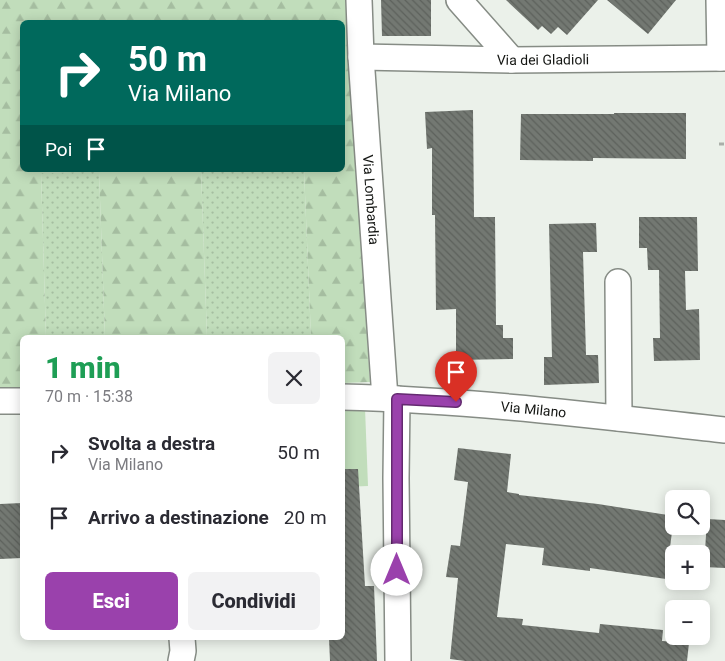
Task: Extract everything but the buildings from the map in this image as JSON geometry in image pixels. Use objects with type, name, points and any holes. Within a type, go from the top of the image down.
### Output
[{"type":"street","name":"Via Lombardia","points":[[359,0],[361,57],[391,398],[396,478],[398,661]]},
{"type":"street","points":[[459,0],[512,60]]},
{"type":"street","points":[[719,0],[725,5]]},
{"type":"street","points":[[719,0],[722,58]]},
{"type":"street","name":"Via dei Gladioli","points":[[361,57],[512,60],[722,58]]},
{"type":"street","points":[[618,282],[619,418]]},
{"type":"street","name":"Via Milano","points":[[345,397],[440,401],[725,430]]},
{"type":"street","points":[[0,401],[20,401]]},
{"type":"street","points":[[181,661],[182,640]]},
{"type":"path","points":[[719,144],[725,144]]},
{"type":"green space","points":[[0,0],[346,0],[370,382],[345,383],[345,335],[311,335],[304,172],[345,172],[345,20],[20,20],[20,172],[99,172],[41,173],[46,335],[20,335],[20,389],[0,389]]},
{"type":"green space","points":[[99,172],[105,335],[46,335],[41,173]]},
{"type":"green space","points":[[99,172],[201,172],[207,335],[105,335]]},
{"type":"green space","points":[[201,172],[304,172],[311,335],[207,335]]},
{"type":"green space","points":[[345,408],[365,408],[368,486],[345,487]]},
{"type":"route","points":[[397,570],[397,399],[456,402]]}]
